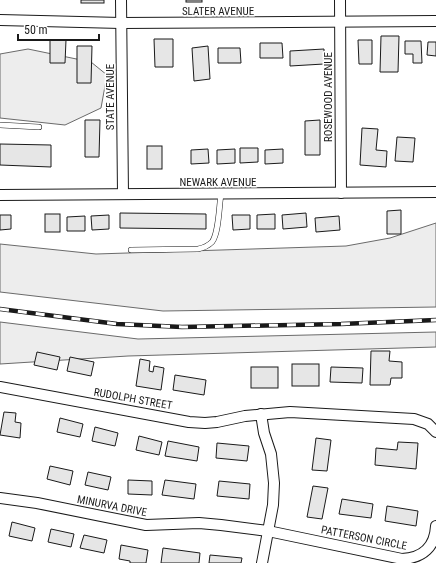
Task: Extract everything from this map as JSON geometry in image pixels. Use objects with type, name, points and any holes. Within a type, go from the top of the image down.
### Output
[{"type":"street","name":"STATE AVENUE","points":[[121,0],[122,194]]},
{"type":"street","name":"ROSEWOOD AVENUE","points":[[340,0],[341,193]]},
{"type":"street","name":"SLATER AVENUE","points":[[0,20],[122,23],[436,21]]},
{"type":"street","name":"NEWARK AVENUE","points":[[0,195],[436,192]]},
{"type":"street","name":"RUDOLPH STREET","points":[[0,387],[189,422],[217,422],[261,414]]},
{"type":"street","points":[[263,563],[273,505],[273,468],[261,414],[290,412],[414,419],[428,424],[436,432]]},
{"type":"street","name":"MINURVA DRIVE","points":[[0,498],[37,503],[146,525],[199,523],[268,531]]},
{"type":"street","name":"PATTERSON CIRCLE","points":[[268,531],[402,559],[410,559],[423,553],[429,548],[435,535],[436,526]]},
{"type":"lane","points":[[0,125],[39,126]]},
{"type":"lane","points":[[131,250],[198,249],[206,247],[213,241],[221,194]]},
{"type":"shaded area","points":[[28,49],[91,62],[107,75],[101,108],[65,125],[0,118],[0,54]]},
{"type":"shaded area","points":[[436,223],[436,307],[163,311],[0,292],[0,244],[96,254],[346,246],[390,238]]},
{"type":"shaded area","points":[[0,322],[138,339],[436,332],[436,347],[128,356],[0,364]]},
{"type":"building","points":[[81,0],[104,0],[104,3],[81,3]]},
{"type":"building","points":[[186,0],[202,0],[202,2],[186,2]]},
{"type":"building","points":[[381,36],[399,36],[398,72],[380,72]]},
{"type":"building","points":[[154,39],[173,39],[173,67],[155,67]]},
{"type":"building","points":[[50,40],[66,40],[65,63],[50,63]]},
{"type":"building","points":[[358,40],[372,40],[372,64],[359,64]]},
{"type":"building","points":[[405,41],[421,41],[422,63],[413,63],[413,54],[405,54]]},
{"type":"building","points":[[428,42],[436,42],[436,56],[427,55]]},
{"type":"building","points":[[260,43],[282,43],[283,58],[260,58]]},
{"type":"building","points":[[77,46],[92,46],[91,83],[77,83]]},
{"type":"building","points":[[208,46],[210,79],[194,81],[192,48]]},
{"type":"building","points":[[218,48],[240,48],[241,63],[218,63]]},
{"type":"building","points":[[324,49],[324,64],[290,66],[290,51]]},
{"type":"building","points":[[85,120],[100,120],[99,157],[85,157]]},
{"type":"building","points":[[320,120],[320,155],[305,155],[305,121]]},
{"type":"building","points":[[362,128],[378,129],[376,150],[387,151],[386,167],[360,165]]},
{"type":"building","points":[[397,137],[415,138],[413,162],[395,161]]},
{"type":"building","points":[[0,144],[51,145],[51,167],[0,165]]},
{"type":"building","points":[[147,146],[162,146],[162,169],[147,169]]},
{"type":"building","points":[[240,148],[258,148],[258,162],[240,163]]},
{"type":"building","points":[[208,149],[209,163],[191,164],[191,150]]},
{"type":"building","points":[[235,149],[235,163],[217,164],[217,150]]},
{"type":"building","points":[[283,149],[283,163],[265,164],[265,150]]},
{"type":"building","points":[[401,210],[401,234],[387,234],[387,211]]},
{"type":"building","points":[[120,213],[206,214],[206,229],[120,228]]},
{"type":"building","points":[[306,213],[307,227],[283,229],[282,215]]},
{"type":"building","points":[[45,214],[60,214],[60,232],[45,232]]},
{"type":"building","points":[[275,214],[275,229],[257,229],[257,215]]},
{"type":"building","points":[[0,215],[11,215],[11,229],[0,230]]},
{"type":"building","points":[[109,215],[109,229],[92,230],[91,216]]},
{"type":"building","points":[[232,215],[250,215],[250,229],[233,230]]},
{"type":"building","points":[[85,216],[85,231],[67,231],[67,217]]},
{"type":"building","points":[[339,216],[340,230],[316,232],[315,218]]},
{"type":"building","points":[[371,351],[390,351],[389,361],[402,362],[402,378],[391,378],[390,385],[370,385]]},
{"type":"building","points":[[37,352],[60,357],[57,370],[34,365]]},
{"type":"building","points":[[70,357],[94,362],[91,376],[67,371]]},
{"type":"building","points":[[140,359],[150,361],[149,371],[153,372],[154,366],[164,368],[161,390],[136,386]]},
{"type":"building","points":[[292,364],[319,364],[319,386],[292,386]]},
{"type":"building","points":[[251,367],[278,367],[278,388],[251,388]]},
{"type":"building","points":[[331,367],[363,368],[362,383],[330,382]]},
{"type":"building","points":[[175,375],[206,380],[204,395],[173,390]]},
{"type":"building","points":[[4,412],[16,413],[15,422],[21,423],[20,438],[0,435]]},
{"type":"building","points":[[60,418],[83,424],[80,437],[57,432]]},
{"type":"building","points":[[95,427],[118,433],[115,446],[92,441]]},
{"type":"building","points":[[139,436],[162,442],[159,455],[136,450]]},
{"type":"building","points":[[316,438],[331,440],[327,471],[312,470]]},
{"type":"building","points":[[168,441],[199,447],[197,461],[165,456]]},
{"type":"building","points":[[398,442],[418,443],[416,469],[375,465],[376,448],[397,450]]},
{"type":"building","points":[[217,443],[249,446],[247,461],[216,458]]},
{"type":"building","points":[[50,466],[73,471],[70,485],[47,479]]},
{"type":"building","points":[[88,472],[111,477],[108,490],[85,485]]},
{"type":"building","points":[[128,480],[152,481],[152,495],[128,494]]},
{"type":"building","points":[[165,480],[196,484],[194,499],[162,495]]},
{"type":"building","points":[[219,481],[250,484],[249,499],[217,496]]},
{"type":"building","points":[[313,486],[328,488],[322,519],[307,517]]},
{"type":"building","points":[[342,499],[373,504],[371,518],[339,514]]},
{"type":"building","points":[[387,506],[418,511],[416,526],[385,521]]},
{"type":"building","points":[[12,522],[35,528],[32,541],[9,536]]},
{"type":"building","points":[[51,529],[74,534],[71,547],[48,542]]},
{"type":"building","points":[[84,535],[107,540],[104,553],[80,548]]},
{"type":"building","points":[[121,545],[148,550],[146,563],[130,563],[130,561],[119,559]]},
{"type":"building","points":[[163,548],[200,553],[199,563],[161,563]]},
{"type":"building","points":[[210,555],[242,558],[241,563],[209,563]]},
{"type":"railway","points":[[0,309],[117,324],[182,327],[341,324],[436,320]]}]
